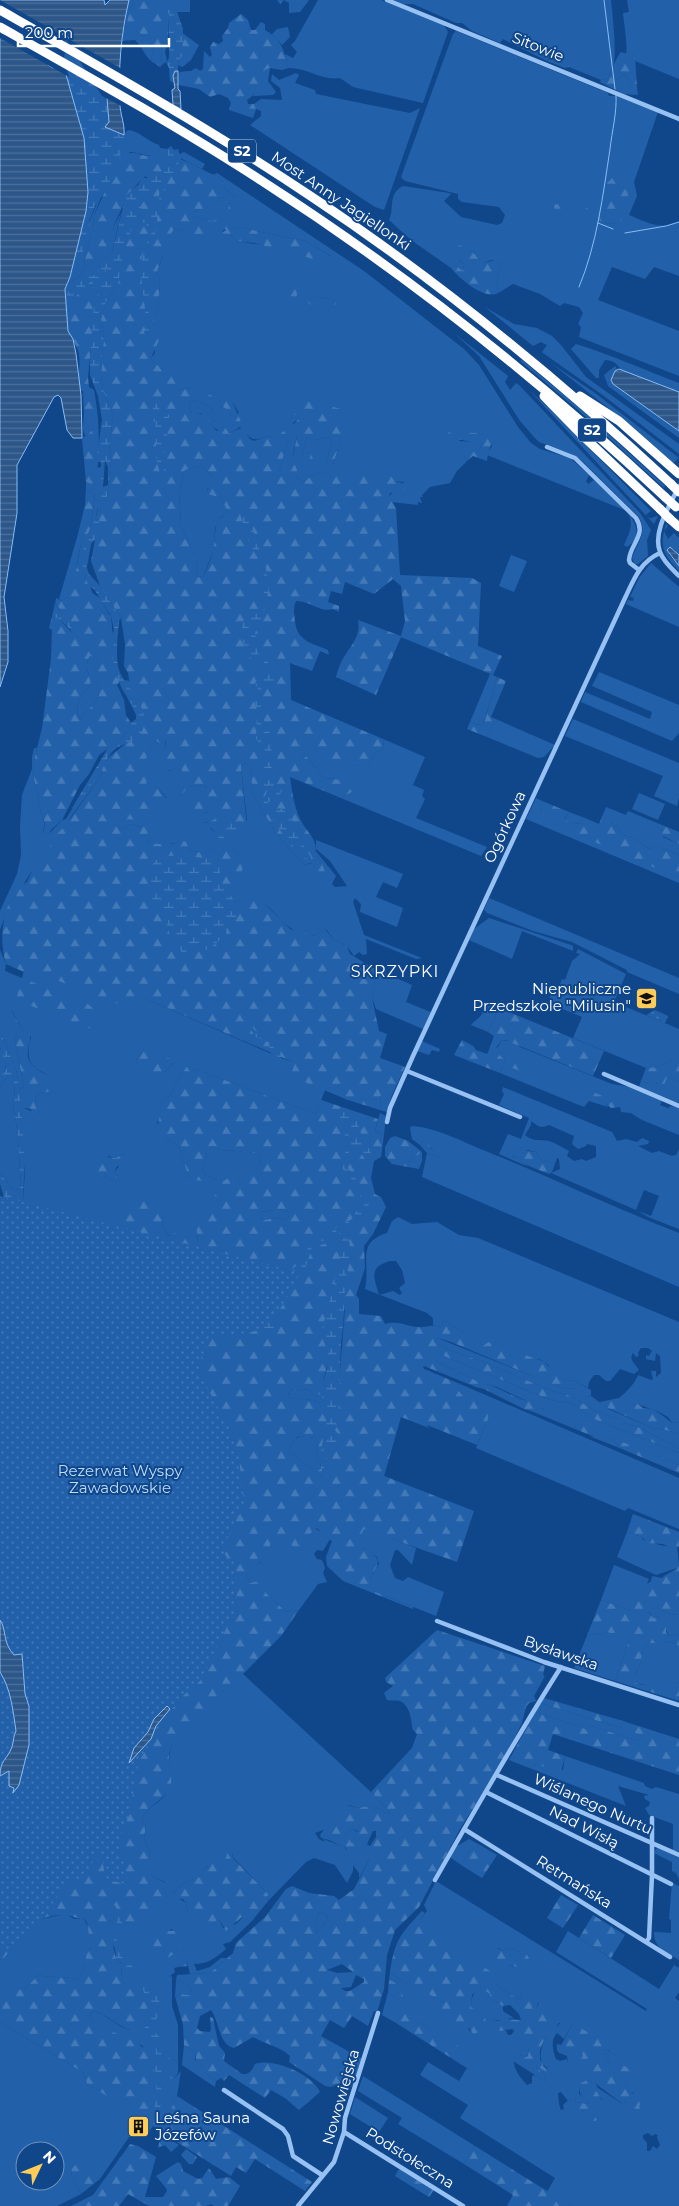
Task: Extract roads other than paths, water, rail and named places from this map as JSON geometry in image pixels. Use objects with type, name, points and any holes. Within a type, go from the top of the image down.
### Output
[{"type":"highway","name":"Most Anny Jagiellonki","points":[[0,10],[187,117],[295,185],[411,266],[526,355],[560,384]]},
{"type":"highway","name":"Most Anny Jagiellonki","points":[[0,27],[179,129],[278,191],[387,266],[516,366]]},
{"type":"highway","name":"S2","points":[[516,366],[603,440],[677,509]]},
{"type":"highway","points":[[516,366],[577,430],[679,527]]},
{"type":"highway","name":"S2","points":[[560,384],[675,485],[679,492]]},
{"type":"highway","points":[[560,384],[619,421],[678,473]]},
{"type":"street","name":"Sitowie","points":[[388,0],[679,118]]},
{"type":"street","points":[[547,447],[575,458],[636,518],[640,525],[640,534],[628,560],[639,570]]},
{"type":"street","points":[[675,485],[658,534],[660,553],[679,576]]},
{"type":"street","name":"Ogórkowa","points":[[387,1122],[390,1108],[407,1070],[639,570],[647,560],[660,553]]},
{"type":"street","points":[[407,1070],[520,1117]]},
{"type":"street","points":[[604,1074],[679,1106]]},
{"type":"street","name":"Bysławska","points":[[437,1621],[561,1667],[679,1705]]},
{"type":"street","points":[[435,1880],[528,1718],[561,1667]]},
{"type":"street","name":"Wiślanego Nurtu","points":[[497,1775],[679,1855]]},
{"type":"street","name":"Nad Wisłą","points":[[486,1792],[671,1884]]},
{"type":"street","points":[[646,1942],[649,1938],[652,1818]]},
{"type":"street","name":"Retmańska","points":[[464,1829],[670,1957]]},
{"type":"street","name":"Nowowiejska","points":[[298,2206],[334,2162],[344,2132],[345,2118],[378,2013]]},
{"type":"street","points":[[224,2090],[277,2123],[288,2136],[293,2156],[322,2175]]},
{"type":"street","name":"Podstołeczna","points":[[344,2132],[463,2206]]},
{"type":"waterway","points":[[604,0],[615,89]]},
{"type":"waterway","points":[[579,287],[599,219],[616,108],[616,95]]},
{"type":"waterway","points":[[625,233],[679,222]]},
{"type":"waterway","points":[[598,223],[613,229]]},
{"type":"place","name":"Niepubliczne Przedszkole \"Milusin\"","points":[[647,998]]},
{"type":"place","name":"Leśna Sauna Józefów","points":[[139,2127]]},
{"type":"district","name":"SKRZYPKI","points":[[395,971]]},
{"type":"park label","name":"Rezerwat Wyspy Zawadowskie","points":[[120,1480]]}]
